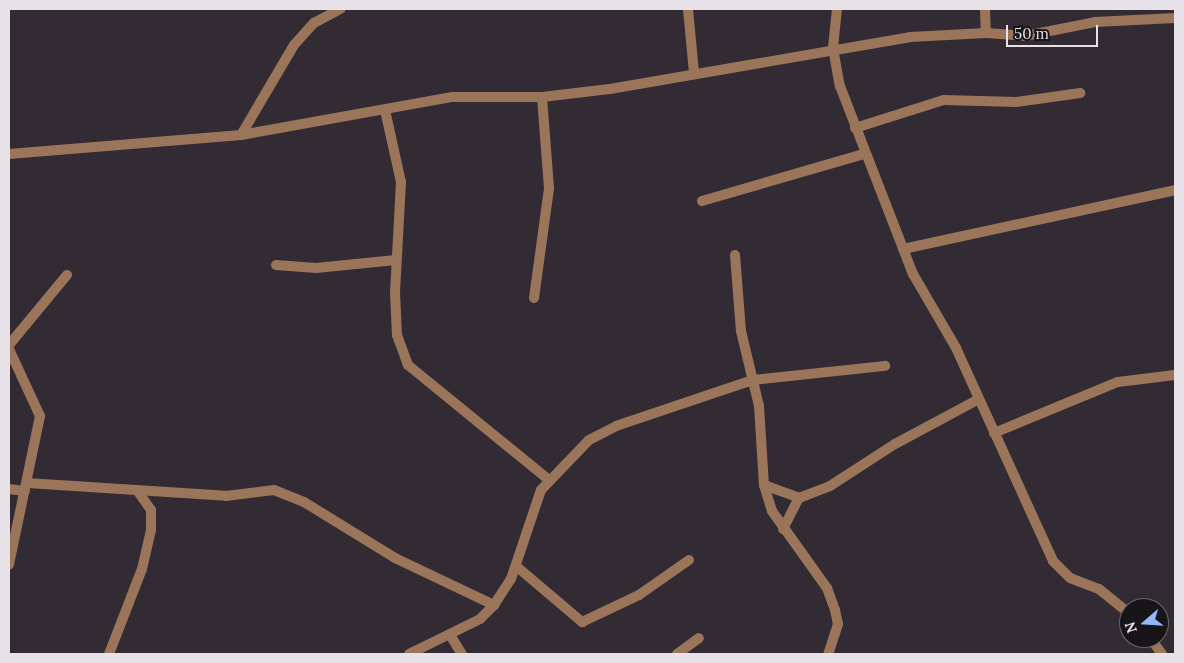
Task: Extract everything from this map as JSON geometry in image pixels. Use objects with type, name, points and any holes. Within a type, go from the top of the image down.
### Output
[{"type":"street","points":[[241,135],[294,45],[314,23],[340,9]]},
{"type":"street","points":[[688,9],[694,73]]},
{"type":"street","points":[[837,9],[833,48],[864,154],[903,249],[979,399],[1053,561],[1070,578],[1099,589],[1119,605]]},
{"type":"street","points":[[985,9],[986,33]]},
{"type":"street","points":[[9,154],[241,135],[453,97],[542,97],[694,73],[833,48],[986,33],[1025,36],[1095,22],[1175,18]]},
{"type":"street","points":[[855,128],[944,100],[1016,102],[1080,93]]},
{"type":"street","points":[[534,298],[549,188],[542,97]]},
{"type":"street","points":[[385,110],[402,182],[396,260],[397,334],[408,365],[550,481]]},
{"type":"street","points":[[702,201],[864,154]]},
{"type":"street","points":[[903,249],[1175,190]]},
{"type":"street","points":[[735,255],[741,331],[753,380],[764,485],[783,529],[826,588],[835,610],[838,624],[828,654]]},
{"type":"street","points":[[276,265],[316,268],[396,260]]},
{"type":"street","points":[[9,345],[67,275]]},
{"type":"street","points":[[9,349],[40,416],[9,565]]},
{"type":"street","points":[[409,654],[480,619],[494,605],[516,566],[541,490],[589,440],[616,426],[753,380],[885,366]]},
{"type":"street","points":[[994,433],[1118,382],[1175,375]]},
{"type":"street","points":[[764,485],[799,498],[830,486],[895,444],[979,399]]},
{"type":"street","points":[[9,489],[26,487],[226,496],[274,490],[304,502],[395,558],[494,605]]},
{"type":"street","points":[[109,654],[142,569],[151,530],[150,510],[140,493]]},
{"type":"street","points":[[783,529],[799,498]]},
{"type":"street","points":[[516,566],[582,622],[639,595],[689,560]]},
{"type":"street","points":[[450,635],[462,654]]},
{"type":"street","points":[[677,654],[699,638]]}]
